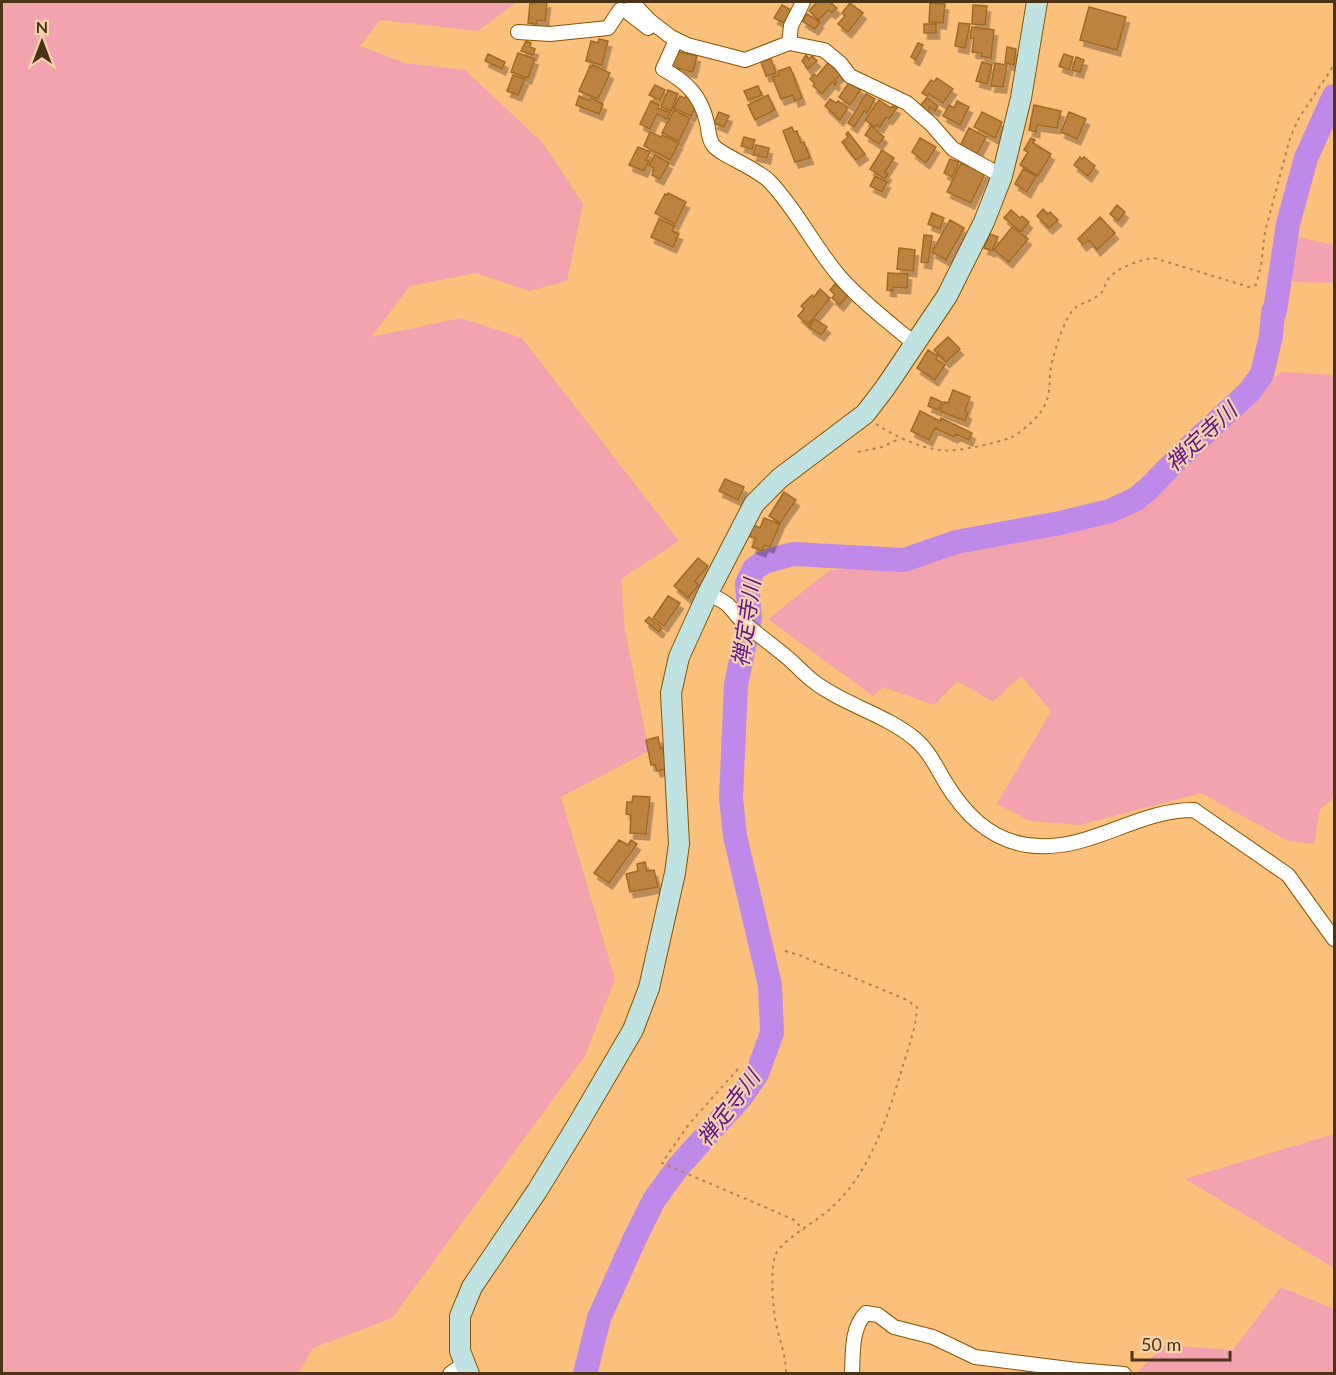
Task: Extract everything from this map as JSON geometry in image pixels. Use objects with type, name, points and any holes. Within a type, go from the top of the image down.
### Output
[{"type":"main road","points":[[461,1370],[460,1316],[472,1287],[537,1191],[575,1129],[633,1030],[649,988],[675,873],[678,844],[671,693],[679,657],[708,593],[754,504],[780,478],[866,414],[947,296],[984,222],[1002,176],[1021,98],[1037,2]]},
{"type":"street","points":[[632,2],[654,23],[687,45],[745,60],[789,43],[824,50],[840,63],[850,76],[907,103],[931,123],[953,149],[1002,176]]},
{"type":"street","points":[[789,43],[791,26],[803,2]]},
{"type":"street","points":[[518,32],[550,34],[608,28],[620,10],[626,11],[649,28],[654,23]]},
{"type":"street","points":[[676,39],[663,69],[689,87],[703,105],[709,138],[714,147],[769,180],[840,277],[875,311],[915,344]]},
{"type":"street","points":[[708,593],[727,605],[813,681],[916,740],[929,754],[965,812],[993,834],[1024,845],[1049,847],[1070,845],[1153,816],[1194,810],[1288,875],[1335,939]]},
{"type":"street","points":[[852,1374],[858,1321],[866,1313],[878,1315],[894,1327],[933,1337],[975,1357],[1124,1374]]},
{"type":"path","points":[[866,414],[878,425],[901,438],[943,451],[976,447],[1012,437],[1039,415],[1050,395],[1050,373],[1060,337],[1071,311],[1102,292],[1109,277],[1141,259],[1154,258],[1249,287],[1256,285],[1265,232],[1290,138],[1299,118],[1335,65]]},
{"type":"path","points":[[858,452],[882,447],[901,438]]},
{"type":"path","points":[[785,951],[905,999],[917,1007],[916,1024],[888,1114],[865,1166],[853,1185],[831,1209],[776,1254],[773,1270],[776,1317],[783,1344],[786,1374]]},
{"type":"path","points":[[738,1069],[689,1124],[662,1164],[794,1220],[804,1230]]},
{"type":"shaded area","points":[[2,2],[517,2],[478,31],[380,20],[360,46],[405,63],[465,70],[543,143],[583,204],[567,281],[529,291],[476,273],[410,286],[371,337],[461,318],[522,338],[679,541],[621,579],[625,630],[649,751],[561,797],[615,979],[585,1056],[392,1318],[313,1348],[298,1373],[2,1374]]},
{"type":"shaded area","points":[[1298,237],[1334,245],[1334,283],[1291,282]]},
{"type":"shaded area","points":[[1281,372],[1334,375],[1334,797],[1320,810],[1314,844],[1288,841],[1201,793],[1080,825],[1030,821],[997,804],[1051,711],[1021,676],[993,702],[958,681],[934,705],[883,687],[873,696],[768,619],[829,571],[1100,525]]},
{"type":"shaded area","points":[[1334,1134],[1334,1268],[1185,1179]]},
{"type":"shaded area","points":[[1281,1287],[1334,1309],[1334,1373],[1137,1373],[1164,1345],[1233,1350]]},
{"type":"building","points":[[547,2],[545,21],[537,20],[537,24],[528,23],[530,3]]},
{"type":"building","points":[[817,2],[830,2],[837,8],[832,13],[828,10],[819,20],[809,11]]},
{"type":"building","points":[[850,3],[863,13],[848,32],[838,24],[845,16],[842,13]]},
{"type":"building","points":[[930,3],[945,4],[943,23],[929,22]]},
{"type":"building","points":[[782,5],[791,10],[784,23],[774,18]]},
{"type":"building","points":[[973,5],[987,6],[985,25],[972,24]]},
{"type":"building","points":[[1089,7],[1126,17],[1117,50],[1080,40]]},
{"type":"building","points":[[807,14],[820,22],[815,29],[802,21]]},
{"type":"building","points":[[959,23],[970,24],[965,48],[955,46]]},
{"type":"building","points":[[924,24],[936,24],[936,33],[924,33]]},
{"type":"building","points":[[972,27],[994,30],[991,58],[981,56],[982,53],[972,52],[974,38],[970,38]]},
{"type":"building","points":[[599,39],[608,41],[602,65],[586,61],[591,41],[598,43]]},
{"type":"building","points":[[526,41],[531,43],[530,47],[535,49],[533,55],[521,51]]},
{"type":"building","points":[[918,43],[923,45],[916,60],[911,57]]},
{"type":"building","points":[[1007,47],[1016,49],[1014,65],[1005,63]]},
{"type":"building","points":[[675,51],[697,56],[693,72],[672,67]]},
{"type":"building","points":[[518,53],[535,59],[528,78],[511,72]]},
{"type":"building","points":[[488,54],[505,62],[502,69],[485,61]]},
{"type":"building","points":[[1064,54],[1073,57],[1069,70],[1059,66]]},
{"type":"building","points":[[806,55],[809,59],[812,56],[817,61],[808,69],[802,61]]},
{"type":"building","points":[[1076,57],[1084,60],[1080,72],[1072,70]]},
{"type":"building","points":[[771,59],[776,73],[766,76],[761,62]]},
{"type":"building","points":[[982,62],[992,65],[987,84],[976,81]]},
{"type":"building","points":[[828,63],[841,74],[835,80],[837,82],[835,85],[832,82],[822,94],[813,86],[815,84],[810,79],[814,74],[817,76]]},
{"type":"building","points":[[995,63],[1007,65],[1003,87],[991,86]]},
{"type":"building","points":[[593,65],[610,73],[598,99],[579,91],[590,66]]},
{"type":"building","points":[[790,67],[802,98],[795,101],[793,95],[781,99],[772,77],[779,75],[778,71]]},
{"type":"building","points":[[513,75],[525,79],[518,95],[507,91]]},
{"type":"building","points":[[937,78],[953,89],[943,103],[929,94],[927,96],[922,93],[931,80],[934,82]]},
{"type":"building","points":[[850,81],[861,89],[850,105],[839,97]]},
{"type":"building","points":[[655,85],[665,90],[660,100],[649,95]]},
{"type":"building","points":[[758,86],[762,95],[748,100],[744,91]]},
{"type":"building","points":[[668,90],[678,94],[671,111],[661,107]]},
{"type":"building","points":[[687,94],[697,104],[691,116],[674,108],[680,96],[685,98]]},
{"type":"building","points":[[866,94],[875,99],[867,113],[864,111],[854,127],[848,123]]},
{"type":"building","points":[[768,95],[775,110],[755,120],[748,105]]},
{"type":"building","points":[[579,96],[590,101],[591,98],[603,104],[599,114],[576,105]]},
{"type":"building","points":[[927,98],[938,106],[935,111],[930,107],[927,112],[920,106]]},
{"type":"building","points":[[830,99],[848,108],[840,120],[825,106]]},
{"type":"building","points":[[879,100],[891,108],[893,106],[897,108],[889,119],[886,117],[880,127],[876,125],[875,127],[865,120]]},
{"type":"building","points":[[651,101],[659,105],[658,108],[670,113],[667,119],[657,114],[650,129],[640,124]]},
{"type":"building","points":[[957,101],[969,107],[960,125],[943,116],[949,105],[954,108]]},
{"type":"building","points":[[1034,105],[1061,111],[1057,128],[1037,125],[1036,132],[1029,130]]},
{"type":"building","points":[[674,110],[690,118],[679,141],[662,133]]},
{"type":"building","points":[[719,112],[729,116],[724,127],[714,123]]},
{"type":"building","points":[[982,112],[1002,122],[995,138],[974,127]]},
{"type":"building","points":[[1069,112],[1086,119],[1077,139],[1061,132]]},
{"type":"building","points":[[871,126],[884,137],[879,144],[865,135]]},
{"type":"building","points":[[792,127],[794,132],[797,131],[801,143],[804,142],[810,158],[795,162],[783,131]]},
{"type":"building","points":[[969,128],[986,137],[977,154],[960,146]]},
{"type":"building","points":[[650,132],[679,143],[670,160],[644,146]]},
{"type":"building","points":[[848,132],[865,154],[856,160],[842,142],[848,137],[846,134]]},
{"type":"building","points":[[744,137],[755,140],[752,149],[741,146]]},
{"type":"building","points":[[920,138],[936,147],[926,163],[912,152]]},
{"type":"building","points":[[1031,138],[1035,140],[1033,143],[1051,154],[1038,176],[1020,165],[1028,152],[1024,150]]},
{"type":"building","points":[[756,145],[769,148],[767,158],[753,155]]},
{"type":"building","points":[[638,147],[650,152],[644,171],[629,165]]},
{"type":"building","points":[[882,150],[894,158],[885,172],[888,174],[885,179],[870,169]]},
{"type":"building","points":[[655,155],[669,163],[660,179],[652,175],[654,168],[649,165]]},
{"type":"building","points":[[1080,157],[1082,159],[1084,157],[1095,166],[1088,176],[1074,165]]},
{"type":"building","points":[[950,159],[959,162],[952,177],[944,173]]},
{"type":"building","points":[[961,163],[985,173],[971,203],[947,192]]},
{"type":"building","points":[[1023,169],[1036,176],[1027,192],[1015,184]]},
{"type":"building","points":[[875,176],[887,182],[882,192],[870,186]]},
{"type":"building","points":[[668,193],[686,202],[675,224],[655,213],[665,194]]},
{"type":"building","points":[[1117,205],[1125,212],[1118,221],[1110,214]]},
{"type":"building","points":[[1043,209],[1058,220],[1049,228],[1037,216]]},
{"type":"building","points":[[1011,210],[1029,222],[1022,231],[1004,218]]},
{"type":"building","points":[[932,213],[944,218],[940,229],[928,224]]},
{"type":"building","points":[[1100,217],[1115,233],[1097,250],[1089,240],[1083,245],[1078,239]]},
{"type":"building","points":[[659,219],[675,226],[672,231],[679,234],[673,247],[651,237]]},
{"type":"building","points":[[950,220],[964,228],[946,260],[932,252]]},
{"type":"building","points":[[1012,227],[1028,239],[1009,262],[994,250]]},
{"type":"building","points":[[990,234],[998,237],[992,251],[984,248]]},
{"type":"building","points":[[924,235],[932,236],[928,263],[921,262]]},
{"type":"building","points":[[899,248],[915,250],[913,271],[897,269]]},
{"type":"building","points":[[888,273],[908,274],[907,288],[893,287],[893,291],[887,290]]},
{"type":"building","points":[[835,284],[848,295],[840,305],[832,298],[835,295],[830,290]]},
{"type":"building","points":[[820,289],[830,298],[808,325],[798,316],[804,309],[801,306],[812,295],[814,297]]},
{"type":"building","points":[[815,319],[827,327],[821,335],[809,327]]},
{"type":"building","points":[[948,337],[960,349],[946,362],[934,350]]},
{"type":"building","points":[[928,350],[938,356],[936,359],[945,365],[935,380],[917,368]]},
{"type":"building","points":[[953,390],[970,397],[965,411],[968,413],[965,421],[940,411],[944,402],[948,403]]},
{"type":"building","points":[[931,397],[942,402],[938,410],[928,406]]},
{"type":"building","points":[[920,411],[972,433],[969,440],[956,434],[954,437],[935,428],[929,440],[911,431]]},
{"type":"building","points":[[725,479],[744,487],[738,500],[719,491]]},
{"type":"building","points":[[784,492],[796,500],[780,523],[769,516]]},
{"type":"building","points":[[764,518],[780,524],[770,547],[765,545],[762,551],[752,547],[756,539],[749,536],[754,525],[760,528]]},
{"type":"building","points":[[698,558],[708,566],[695,581],[699,585],[688,598],[674,586]]},
{"type":"building","points":[[668,596],[680,603],[664,626],[653,618]]},
{"type":"building","points":[[649,617],[662,628],[659,632],[645,621]]},
{"type":"building","points":[[658,737],[668,769],[657,771],[655,765],[651,765],[646,740]]},
{"type":"building","points":[[633,796],[650,797],[646,834],[630,833],[631,815],[626,814],[627,802],[632,802]]},
{"type":"building","points":[[619,840],[628,845],[631,840],[637,844],[609,883],[594,873]]},
{"type":"building","points":[[645,862],[647,871],[654,870],[658,887],[630,892],[626,874],[638,871],[637,864]]},
{"type":"waterway","name":"禅定寺川","points":[[585,1374],[599,1318],[654,1200],[678,1167],[741,1097],[757,1074],[772,1033],[770,985],[735,836],[731,798],[736,685],[750,618],[747,583],[754,569],[764,562],[793,554],[904,560],[956,542],[1060,523],[1110,511],[1136,499],[1250,391],[1262,374],[1271,336],[1288,224],[1306,158],[1334,96]]}]
